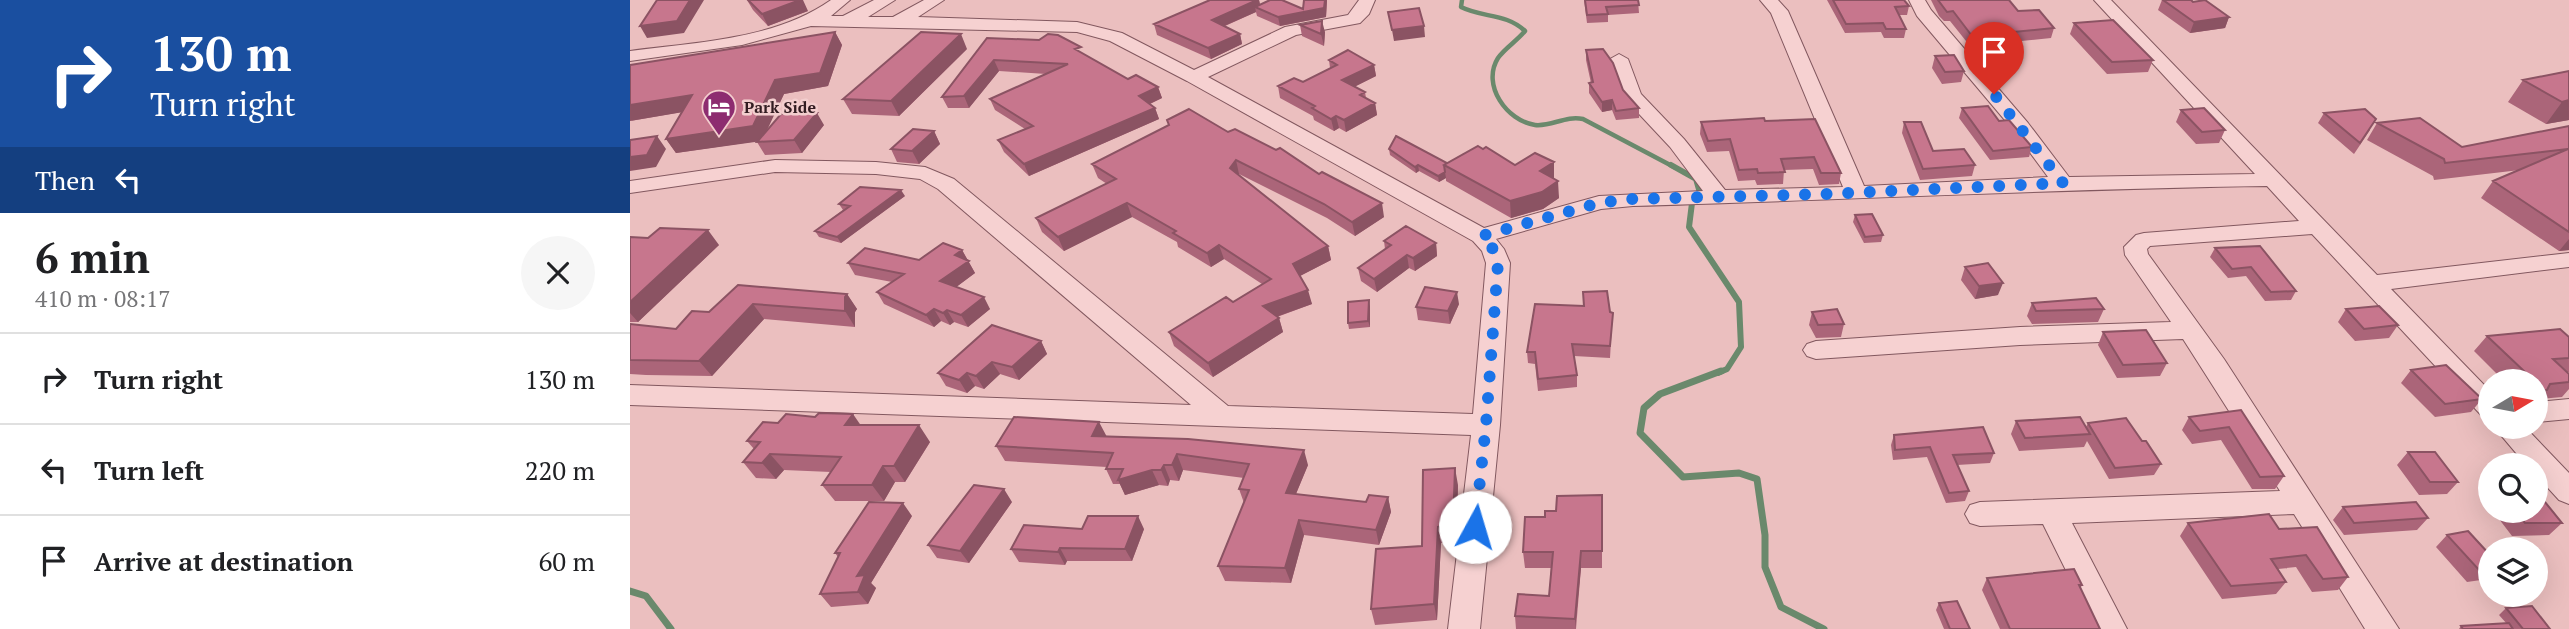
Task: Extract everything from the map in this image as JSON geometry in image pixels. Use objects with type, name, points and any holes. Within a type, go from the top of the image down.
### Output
[{"type":"street","points":[[812,21],[842,0]]},
{"type":"street","points":[[846,20],[887,0]]},
{"type":"street","points":[[898,20],[936,0]]},
{"type":"street","points":[[1194,77],[1291,31],[1354,19],[1360,14],[1367,0]]},
{"type":"street","points":[[1768,0],[1779,11],[1856,193]]},
{"type":"street","points":[[1917,0],[1923,12],[2021,127],[2063,183]]},
{"type":"street","points":[[2102,0],[2478,395]]},
{"type":"street","points":[[630,56],[775,33],[812,21],[898,20],[1077,27],[1116,37],[1194,77],[1481,236],[1493,249],[1498,263],[1486,425],[1464,629]]},
{"type":"street","points":[[1619,59],[1632,95],[1677,143],[1714,198]]},
{"type":"street","points":[[630,187],[775,166],[876,168],[925,173],[946,184],[1222,416]]},
{"type":"street","points":[[1481,236],[1599,203],[1661,197],[1714,198],[2063,183],[2272,180]]},
{"type":"street","points":[[2320,228],[2185,235],[2144,240],[2135,247],[2137,255],[2190,330],[2383,629]]},
{"type":"street","points":[[2374,283],[2569,260]]},
{"type":"street","points":[[1816,350],[2020,336],[2190,330]]},
{"type":"street","points":[[630,395],[1486,425]]},
{"type":"street","points":[[2548,411],[2569,409]]},
{"type":"street","points":[[2519,439],[2569,492]]},
{"type":"street","points":[[1980,514],[2302,502]]},
{"type":"street","points":[[2052,513],[2111,629]]},
{"type":"building","points":[[657,0],[690,0],[677,21],[640,26]]},
{"type":"building","points":[[748,0],[800,0],[762,14]]},
{"type":"building","points":[[1210,0],[1257,0],[1212,20],[1240,34],[1208,48],[1154,24]]},
{"type":"building","points":[[1270,0],[1282,0],[1303,9],[1304,0],[1325,0],[1324,8],[1278,17],[1255,7]]},
{"type":"building","points":[[1585,0],[1638,0],[1639,5],[1606,7],[1608,14],[1587,15]]},
{"type":"building","points":[[1833,0],[1904,0],[1909,6],[1895,7],[1906,29],[1886,29],[1883,23],[1846,24]]},
{"type":"building","points":[[1938,0],[2009,0],[2018,11],[2039,10],[2054,28],[1972,36],[1953,11],[1947,12]]},
{"type":"building","points":[[2163,0],[2205,0],[2229,17],[2194,22]]},
{"type":"building","points":[[1419,8],[1424,26],[1392,30],[1388,12]]},
{"type":"building","points":[[2113,20],[2153,60],[2112,62],[2074,23]]},
{"type":"building","points":[[1322,21],[1321,34],[1300,25]]},
{"type":"building","points":[[835,32],[820,73],[775,80],[753,126],[666,139],[692,95],[630,105],[630,65]]},
{"type":"building","points":[[921,32],[961,34],[891,101],[843,99]]},
{"type":"building","points":[[1048,34],[1058,35],[1081,47],[1075,49],[1128,79],[1136,75],[1158,87],[1139,96],[1155,108],[1024,164],[998,140],[1033,126],[990,99],[1068,64],[994,60],[964,96],[942,97],[987,38],[1039,40]]},
{"type":"building","points":[[1603,49],[1613,63],[1623,90],[1639,108],[1616,111],[1612,100],[1602,102],[1589,83],[1593,82],[1586,50]]},
{"type":"building","points":[[1348,50],[1374,65],[1342,80],[1365,92],[1360,95],[1375,103],[1344,120],[1336,116],[1331,119],[1312,108],[1315,106],[1278,86],[1294,78],[1303,82],[1337,65],[1329,60]]},
{"type":"building","points":[[1954,55],[1964,71],[1945,72],[1935,56]]},
{"type":"building","points":[[2569,71],[2569,100],[2562,102],[2523,80]]},
{"type":"building","points":[[1988,106],[1999,121],[2009,120],[2032,147],[1993,151],[1962,108]]},
{"type":"building","points":[[2204,108],[2225,130],[2202,132],[2181,110]]},
{"type":"building","points":[[1189,109],[1228,132],[1235,129],[1276,150],[1280,148],[1319,174],[1322,172],[1382,203],[1352,222],[1324,204],[1236,160],[1230,168],[1328,246],[1293,264],[1308,290],[1263,306],[1279,318],[1208,363],[1169,332],[1226,297],[1233,302],[1271,279],[1219,245],[1207,253],[1173,233],[1176,231],[1127,203],[1058,237],[1036,218],[1116,179],[1092,164],[1169,125],[1167,120]]},
{"type":"building","points":[[2365,109],[2376,119],[2360,143],[2324,113]]},
{"type":"building","points":[[817,113],[794,140],[757,142],[781,114]]},
{"type":"building","points":[[1764,118],[1765,121],[1815,119],[1841,173],[1821,173],[1814,157],[1781,159],[1785,172],[1758,173],[1757,169],[1739,170],[1730,139],[1708,141],[1701,122]]},
{"type":"building","points":[[2420,118],[2462,147],[2569,126],[2569,232],[2493,181],[2568,149],[2445,163],[2444,159],[2377,123]]},
{"type":"building","points":[[1904,122],[1921,122],[1933,151],[1964,149],[1975,165],[1923,169]]},
{"type":"building","points":[[913,129],[934,131],[912,151],[891,149]]},
{"type":"building","points":[[657,136],[647,155],[630,157],[630,140]]},
{"type":"building","points":[[1396,136],[1447,163],[1444,165],[1445,172],[1438,176],[1418,165],[1415,167],[1389,149]]},
{"type":"building","points":[[1478,146],[1483,149],[1486,147],[1515,165],[1535,153],[1554,162],[1540,171],[1558,181],[1542,192],[1510,201],[1444,165]]},
{"type":"building","points":[[860,187],[901,190],[837,237],[815,231],[850,206],[839,204]]},
{"type":"building","points":[[1872,214],[1883,235],[1865,237],[1855,215]]},
{"type":"building","points":[[1406,226],[1436,243],[1413,258],[1407,255],[1374,279],[1358,268],[1391,245],[1384,241]]},
{"type":"building","points":[[660,228],[708,230],[630,302],[630,237],[648,238]]},
{"type":"building","points":[[943,243],[962,250],[955,255],[969,261],[940,281],[984,297],[961,315],[934,309],[926,315],[877,292],[904,274],[848,263],[865,248],[919,260]]},
{"type":"building","points":[[2260,246],[2296,291],[2271,292],[2251,267],[2232,269],[2215,248]]},
{"type":"building","points":[[1988,263],[2003,283],[1979,286],[1965,267]]},
{"type":"building","points":[[738,285],[847,294],[845,311],[753,304],[699,361],[630,360],[630,324],[676,329],[692,311],[709,312]]},
{"type":"building","points":[[1425,287],[1457,292],[1448,311],[1416,307]]},
{"type":"building","points":[[1607,291],[1610,312],[1613,313],[1610,346],[1572,344],[1577,375],[1538,379],[1535,352],[1527,352],[1535,304],[1584,306],[1583,292]]},
{"type":"building","points":[[2096,298],[2104,309],[2036,311],[2032,303]]},
{"type":"building","points":[[1369,300],[1368,321],[1348,323],[1348,302]]},
{"type":"building","points":[[2379,306],[2398,325],[2364,329],[2346,309]]},
{"type":"building","points":[[1837,309],[1844,324],[1818,325],[1812,312]]},
{"type":"building","points":[[992,325],[1041,341],[1012,367],[992,362],[976,376],[967,373],[959,380],[938,373]]},
{"type":"building","points":[[2560,329],[2569,337],[2569,358],[2553,359],[2569,374],[2569,382],[2550,384],[2548,388],[2548,369],[2522,369],[2487,336]]},
{"type":"building","points":[[2146,330],[2167,363],[2123,365],[2103,332]]},
{"type":"building","points":[[2446,365],[2478,395],[2478,400],[2445,404],[2411,370]]},
{"type":"building","points":[[2241,410],[2284,476],[2260,477],[2229,427],[2200,431],[2189,417]]},
{"type":"building","points":[[819,413],[853,414],[845,425],[919,425],[894,466],[883,466],[872,485],[822,485],[841,457],[770,454],[762,463],[743,462],[760,442],[747,441],[763,422],[778,423],[786,414],[815,417]]},
{"type":"building","points":[[1014,417],[1099,422],[1092,436],[1188,439],[1304,450],[1286,493],[1366,502],[1369,495],[1388,497],[1376,530],[1299,520],[1285,568],[1218,566],[1249,490],[1239,489],[1249,464],[1177,454],[1172,465],[1164,465],[1161,470],[1118,480],[1123,469],[1106,469],[1113,453],[996,446]]},
{"type":"building","points":[[2080,417],[2090,434],[2025,438],[2016,421]]},
{"type":"building","points":[[2126,418],[2161,464],[2115,468],[2088,423]]},
{"type":"building","points":[[1983,427],[1994,453],[1953,455],[1969,491],[1949,493],[1930,447],[1895,450],[1894,435]]},
{"type":"building","points":[[2408,452],[2435,452],[2458,482],[2430,482]]},
{"type":"building","points":[[1455,468],[1453,525],[1438,527],[1434,604],[1371,609],[1376,549],[1422,546],[1423,470]]},
{"type":"building","points":[[974,485],[1004,489],[960,551],[928,545]]},
{"type":"building","points":[[1602,495],[1602,551],[1581,551],[1575,619],[1515,616],[1518,594],[1549,596],[1553,552],[1523,552],[1525,517],[1545,517],[1545,511],[1556,511],[1557,496]]},
{"type":"building","points":[[869,502],[903,503],[857,576],[865,575],[858,592],[820,594],[840,553],[835,553]]},
{"type":"building","points":[[2416,502],[2428,518],[2354,523],[2343,507]]},
{"type":"building","points":[[2548,506],[2562,523],[2548,523]]},
{"type":"building","points":[[2269,514],[2279,529],[2317,527],[2348,577],[2323,579],[2306,555],[2271,559],[2286,582],[2231,586],[2188,523]]},
{"type":"building","points":[[1088,516],[1138,516],[1125,549],[1060,548],[1058,552],[1011,549],[1024,525],[1082,529]]},
{"type":"building","points":[[2468,531],[2478,542],[2478,569],[2447,535]]},
{"type":"building","points":[[2074,569],[2100,629],[2010,629],[1987,578]]},
{"type":"building","points":[[1957,601],[1970,629],[1950,629],[1939,603]]},
{"type":"building","points":[[2533,607],[2550,629],[2523,629],[2506,608]]},
{"type":"building","points":[[2509,623],[2513,629],[2463,629],[2461,626]]},
{"type":"waterway","points":[[1462,0],[1461,7],[1502,18],[1525,31],[1501,54],[1494,68],[1495,90],[1515,117],[1535,125],[1583,119],[1674,167]]},
{"type":"waterway","points":[[1671,165],[1696,179],[1700,193],[1692,203],[1689,227],[1739,302],[1741,347],[1727,369],[1718,373]]},
{"type":"waterway","points":[[1721,371],[1660,394],[1644,408],[1640,433],[1683,477],[1739,473],[1757,479],[1765,535],[1765,567],[1781,607],[1824,629]]},
{"type":"waterway","points":[[630,591],[646,596],[671,629]]},
{"type":"place","name":"Park Side","points":[[719,137]]},
{"type":"route","points":[[1475,527],[1486,425],[1498,263],[1493,249],[1481,236],[1599,203],[1633,199],[1829,194],[2063,183],[1994,94]]}]
